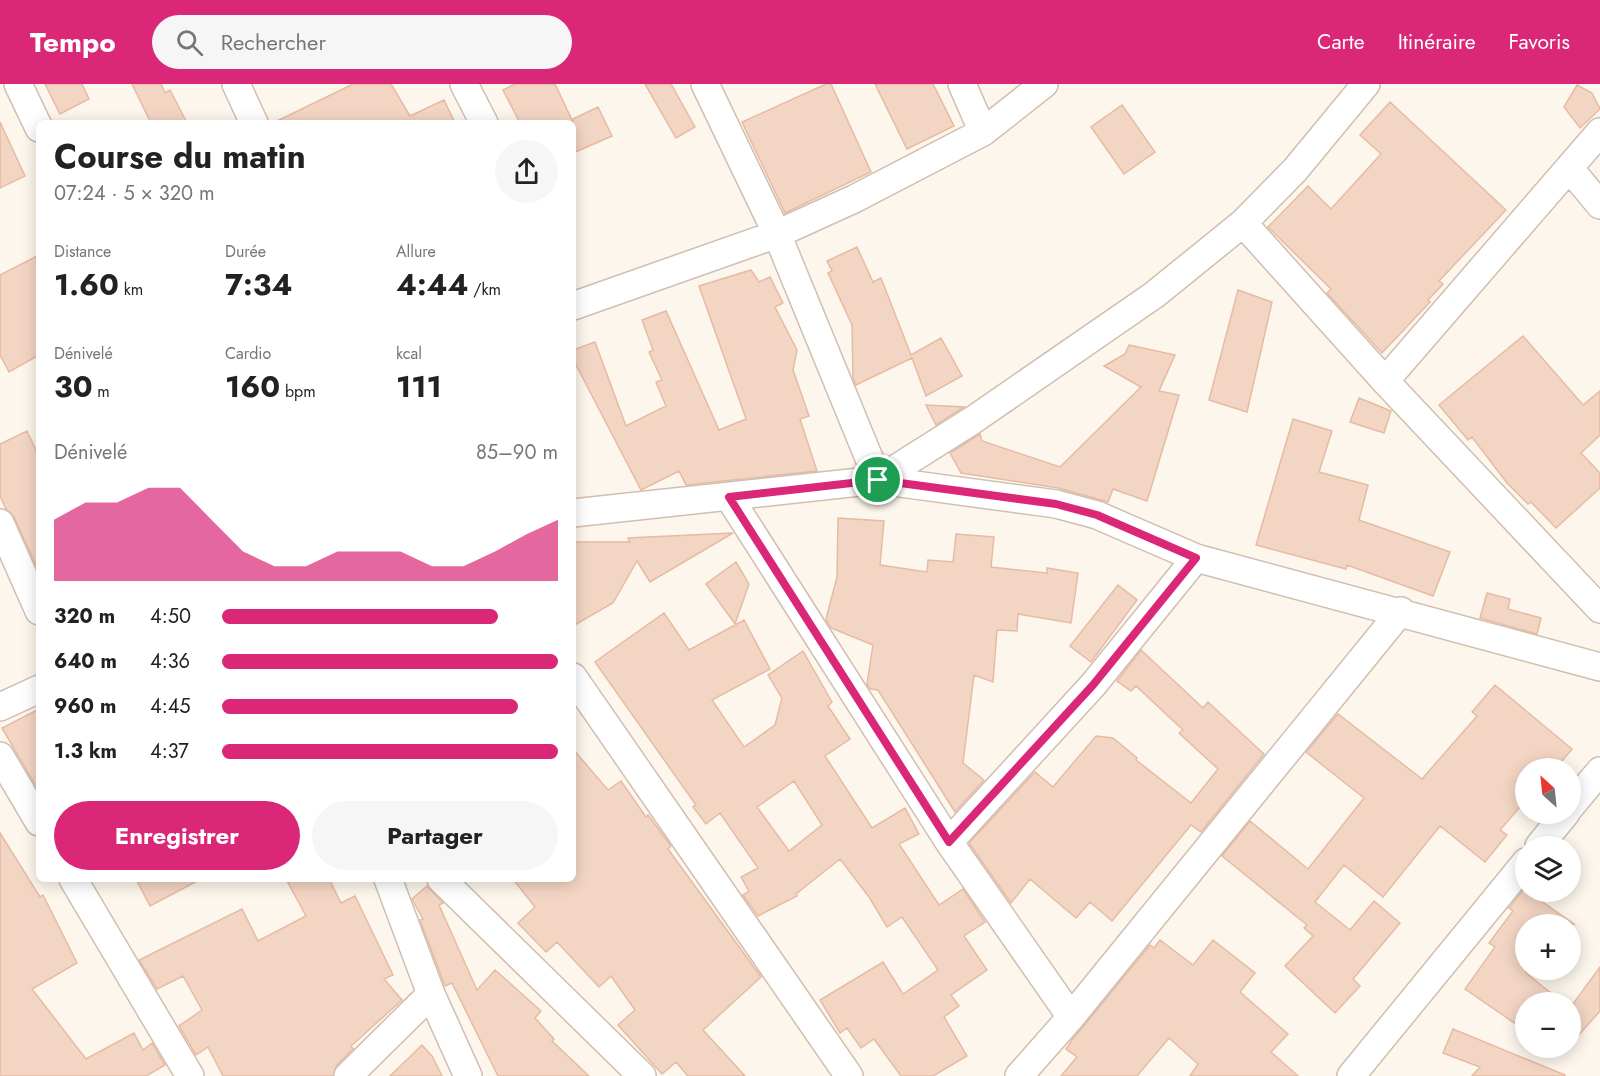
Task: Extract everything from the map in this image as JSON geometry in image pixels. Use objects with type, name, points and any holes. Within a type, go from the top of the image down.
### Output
[{"type":"street","points":[[18,84],[36,122]]},
{"type":"street","points":[[236,84],[253,120]]},
{"type":"street","points":[[464,84],[482,120]]},
{"type":"street","points":[[705,84],[777,234],[878,480]]},
{"type":"street","points":[[962,84],[983,132]]},
{"type":"street","points":[[576,302],[777,234],[854,200],[983,132],[1044,84]]},
{"type":"street","points":[[878,480],[973,420],[1154,295],[1244,223],[1295,170],[1366,84]]},
{"type":"street","points":[[1385,381],[1600,132]]},
{"type":"street","points":[[1570,169],[1600,205]]},
{"type":"street","points":[[1244,223],[1385,381],[1600,609]]},
{"type":"street","points":[[576,513],[878,480],[1056,504],[1097,515],[1196,558],[1401,611],[1600,667]]},
{"type":"street","points":[[729,497],[949,842],[1071,1017]]},
{"type":"street","points":[[0,523],[36,604]]},
{"type":"street","points":[[949,842],[1093,685],[1196,558]]},
{"type":"street","points":[[1018,1076],[1071,1017],[1401,611]]},
{"type":"street","points":[[576,681],[849,1076]]},
{"type":"street","points":[[0,706],[36,690]]},
{"type":"street","points":[[0,756],[36,817]]},
{"type":"street","points":[[1581,794],[1600,771]]},
{"type":"street","points":[[1547,836],[1557,824]]},
{"type":"street","points":[[1351,1076],[1515,875]]},
{"type":"street","points":[[75,882],[190,1076]]},
{"type":"street","points":[[389,882],[431,994],[468,1076]]},
{"type":"street","points":[[444,882],[642,1076]]},
{"type":"street","points":[[348,1076],[431,994]]},
{"type":"building","points":[[45,84],[82,84],[89,99],[60,114]]},
{"type":"building","points":[[132,84],[161,84],[165,93],[170,90],[185,120],[150,120]]},
{"type":"building","points":[[353,84],[391,84],[410,116],[444,100],[454,120],[279,120]]},
{"type":"building","points":[[515,84],[555,84],[572,120],[518,120],[503,90]]},
{"type":"building","points":[[645,84],[671,84],[695,127],[676,138]]},
{"type":"building","points":[[826,84],[831,84],[871,172],[785,213],[742,122]]},
{"type":"building","points":[[875,84],[933,84],[954,126],[907,149]]},
{"type":"building","points":[[1577,85],[1592,93],[1600,109],[1580,128],[1564,107]]},
{"type":"building","points":[[1390,102],[1506,210],[1439,281],[1443,284],[1428,300],[1430,302],[1382,353],[1327,293],[1331,289],[1268,227],[1308,186],[1331,209],[1381,154],[1360,135]]},
{"type":"building","points":[[1122,105],[1155,152],[1124,174],[1091,127]]},
{"type":"building","points":[[598,107],[612,136],[576,152],[576,120],[573,119]]},
{"type":"building","points":[[0,122],[25,176],[0,188]]},
{"type":"building","points":[[857,247],[873,282],[881,278],[911,355],[941,338],[962,376],[926,396],[912,358],[856,385],[853,378],[852,325],[828,273],[832,271],[827,261]]},
{"type":"building","points":[[36,257],[36,357],[9,372],[0,355],[0,275]]},
{"type":"building","points":[[751,270],[759,282],[770,277],[783,303],[775,307],[797,350],[793,370],[809,416],[800,419],[817,471],[686,485],[679,471],[641,490],[576,365],[576,349],[595,342],[626,426],[666,406],[656,382],[662,380],[649,352],[653,350],[642,320],[666,311],[719,430],[746,419],[699,286]]},
{"type":"building","points":[[1238,290],[1272,302],[1247,412],[1209,400]]},
{"type":"building","points":[[1523,336],[1583,405],[1600,391],[1600,435],[1581,453],[1600,473],[1600,488],[1556,528],[1531,502],[1528,504],[1507,483],[1472,437],[1468,440],[1439,405]]},
{"type":"building","points":[[1129,345],[1175,355],[1159,391],[1179,395],[1147,501],[1113,489],[1108,502],[1058,488],[961,473],[950,453],[980,434],[982,441],[1060,467],[1141,387],[1104,366],[1125,354]]},
{"type":"building","points":[[1359,398],[1391,411],[1384,433],[1350,422]]},
{"type":"building","points":[[926,405],[964,407],[936,425]]},
{"type":"building","points":[[1293,419],[1332,431],[1319,472],[1368,485],[1359,520],[1450,552],[1433,596],[1347,565],[1346,569],[1256,545]]},
{"type":"building","points":[[27,431],[36,450],[36,565],[14,517],[6,509],[0,496],[0,444]]},
{"type":"building","points":[[838,518],[884,521],[880,565],[927,572],[928,560],[953,562],[956,534],[994,537],[991,567],[1047,573],[1047,568],[1078,573],[1071,623],[1018,614],[1017,631],[997,630],[993,682],[974,675],[963,763],[984,780],[955,812],[878,690],[870,689],[867,684],[873,645],[831,628],[826,619],[837,577]]},
{"type":"building","points":[[733,533],[650,582],[637,561],[613,603],[576,624],[576,542],[630,542],[628,538]]},
{"type":"building","points":[[736,562],[749,584],[735,624],[706,584]]},
{"type":"building","points":[[1118,585],[1137,600],[1091,662],[1070,646]]},
{"type":"building","points":[[1487,593],[1510,599],[1508,609],[1541,618],[1537,634],[1480,618]]},
{"type":"building","points":[[664,613],[689,650],[744,620],[770,669],[712,700],[744,747],[775,725],[782,698],[768,675],[803,651],[832,702],[828,706],[850,739],[825,756],[872,828],[905,808],[919,834],[899,844],[939,905],[963,889],[985,922],[964,936],[987,970],[951,995],[959,1006],[944,1017],[967,1056],[933,1076],[901,1076],[874,1039],[861,1048],[847,1028],[840,1033],[820,1000],[883,962],[903,994],[938,970],[902,917],[887,927],[869,897],[840,859],[796,894],[797,896],[758,916],[743,895],[749,891],[741,877],[758,868],[720,813],[706,824],[693,807],[696,805],[595,662]],"holes":[[[794,781],[822,825],[789,851],[757,807]]]},
{"type":"building","points":[[1141,650],[1203,708],[1208,702],[1264,754],[1201,832],[1191,825],[1112,921],[1090,902],[1076,918],[1030,879],[1011,903],[969,843],[1035,772],[1053,787],[1096,736],[1113,738],[1137,758],[1136,760],[1191,803],[1218,769],[1179,733],[1183,730],[1136,686],[1131,691],[1117,681]]},
{"type":"building","points":[[1495,685],[1572,749],[1564,758],[1515,758],[1515,813],[1500,830],[1507,835],[1485,862],[1440,826],[1383,897],[1344,865],[1315,902],[1350,930],[1374,901],[1400,923],[1353,979],[1360,986],[1335,1013],[1285,966],[1313,936],[1304,928],[1307,925],[1222,856],[1250,821],[1308,869],[1364,798],[1306,752],[1338,714],[1422,779],[1477,716],[1472,712]]},
{"type":"building","points":[[36,711],[36,786],[2,728]]},
{"type":"building","points":[[576,753],[608,790],[621,781],[646,817],[648,815],[671,846],[668,849],[761,977],[703,1030],[745,1076],[688,1076],[676,1062],[662,1074],[618,1025],[635,1010],[611,976],[599,987],[557,942],[546,952],[518,923],[535,907],[515,882],[576,882]]},
{"type":"building","points":[[0,833],[40,897],[43,895],[77,963],[32,989],[86,1059],[134,1033],[143,1050],[152,1043],[165,1065],[146,1076],[0,1076]]},
{"type":"building","points":[[138,882],[195,882],[150,906]]},
{"type":"building","points":[[288,882],[330,882],[341,903],[355,896],[393,975],[384,979],[402,1000],[351,1046],[353,1049],[337,1065],[333,1076],[223,1076],[208,1047],[196,1055],[179,1026],[202,1010],[183,976],[157,989],[139,960],[242,909],[258,941],[306,916]]},
{"type":"building","points":[[427,886],[443,903],[439,905],[477,990],[495,970],[541,1011],[535,1018],[554,1039],[552,1041],[589,1076],[498,1076],[452,983],[445,986],[420,920],[423,919],[412,899]]},
{"type":"building","points":[[1515,900],[1543,902],[1560,914],[1515,914],[1515,980],[1535,980],[1550,992],[1515,992],[1515,1023],[1465,989],[1495,947],[1489,943],[1513,911],[1509,908]]},
{"type":"building","points":[[1160,940],[1193,965],[1213,940],[1255,973],[1240,992],[1288,1034],[1271,1052],[1298,1076],[1190,1076],[1198,1064],[1169,1038],[1137,1076],[1061,1076],[1077,1057],[1066,1049],[1072,1040],[1150,945],[1154,948]]},
{"type":"building","points":[[1600,967],[1600,1011],[1581,1033],[1581,993]]},
{"type":"building","points":[[1453,1029],[1515,1054],[1515,1058],[1524,1058],[1565,1076],[1472,1076],[1480,1067],[1443,1053]]},
{"type":"building","points":[[422,1045],[432,1056],[442,1076],[390,1076]]},
{"type":"route","points":[[878,480],[1056,504],[1097,515],[1196,558],[1093,685],[949,842],[729,497],[878,480]]}]
